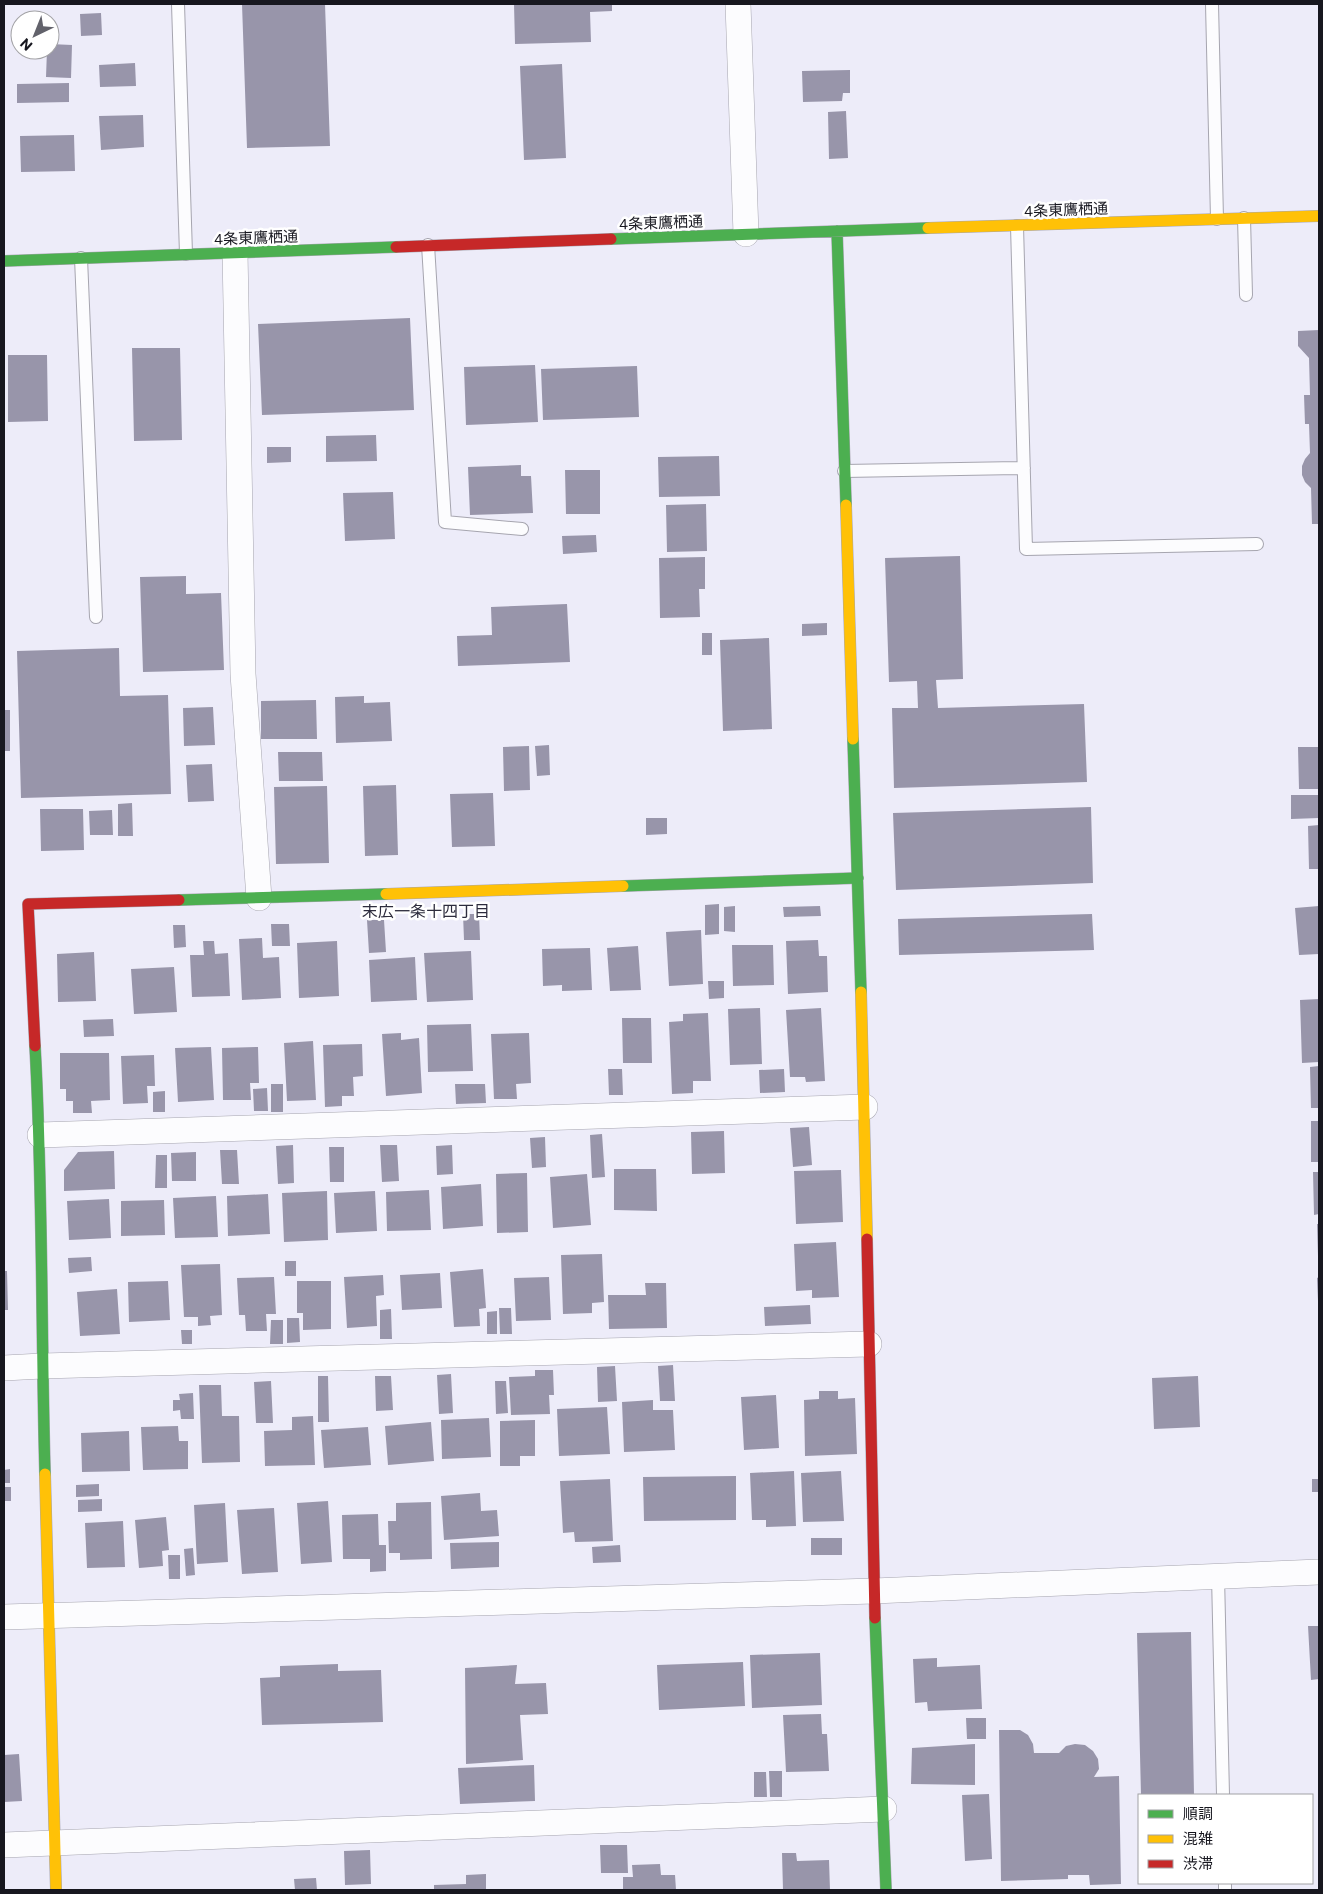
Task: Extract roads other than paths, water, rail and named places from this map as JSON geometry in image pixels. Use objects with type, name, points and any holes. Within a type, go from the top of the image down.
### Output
[{"type":"main road","name":"4条東鷹栖通","points":[[4,260],[1319,216]]},
{"type":"main road","points":[[837,231],[865,1107],[874,1591],[886,1890]]},
{"type":"main road","points":[[56,1890],[42,1366],[40,1135],[28,904],[858,878]]},
{"type":"street","points":[[738,4],[746,234]]},
{"type":"street","points":[[235,252],[243,674],[259,898]]},
{"type":"street","points":[[40,1135],[865,1107]]},
{"type":"street","points":[[4,1368],[869,1344]]},
{"type":"street","points":[[4,1617],[874,1591],[1319,1572]]},
{"type":"street","points":[[4,1844],[884,1809]]},
{"type":"lane","points":[[178,4],[186,254]]},
{"type":"lane","points":[[1212,4],[1217,219]]},
{"type":"lane","points":[[1244,218],[1246,295]]},
{"type":"lane","points":[[1016,226],[1026,549],[1257,544]]},
{"type":"lane","points":[[428,246],[444,522],[522,529]]},
{"type":"lane","points":[[81,258],[96,617]]},
{"type":"lane","points":[[844,471],[1024,468]]},
{"type":"lane","points":[[1218,1576],[1223,1794]]},
{"type":"district","name":"末広一条十四丁目","points":[[426,910]]}]
